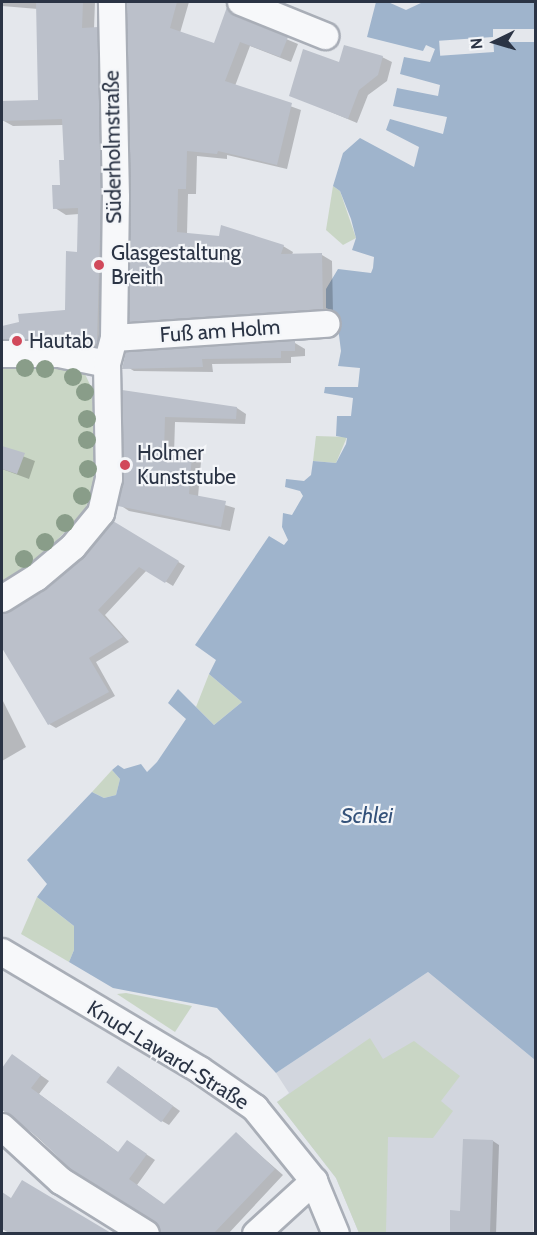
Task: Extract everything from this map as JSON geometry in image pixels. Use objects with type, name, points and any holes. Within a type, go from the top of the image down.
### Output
[{"type":"street","name":"Süderholmstraße","points":[[2,599],[36,578],[73,547],[101,513],[109,479],[107,364],[114,338],[112,2]]},
{"type":"street","points":[[241,2],[325,36]]},
{"type":"street","name":"Fuß am Holm","points":[[114,338],[327,324]]},
{"type":"street","points":[[2,354],[59,354],[107,364]]},
{"type":"street","name":"Knud-Laward-Straße","points":[[2,952],[200,1070],[255,1108],[314,1181],[336,1233]]},
{"type":"street","points":[[2,1127],[61,1181],[146,1233]]},
{"type":"street","points":[[256,1233],[314,1181]]},
{"type":"shaded area","points":[[428,972],[535,1060],[533,1233],[359,1233],[336,1178],[277,1102],[289,1093],[276,1073]]},
{"type":"green space","points":[[333,186],[340,191],[356,238],[343,245],[326,230]]},
{"type":"green space","points":[[63,364],[85,374],[92,389],[96,483],[83,514],[38,559],[2,582],[2,366]]},
{"type":"green space","points":[[316,436],[347,437],[336,463],[313,461]]},
{"type":"green space","points":[[209,674],[242,702],[214,725],[196,707]]},
{"type":"green space","points":[[112,770],[120,779],[116,795],[104,798],[92,792]]},
{"type":"green space","points":[[37,897],[74,926],[74,950],[69,962],[21,934]]},
{"type":"green space","points":[[126,993],[192,1006],[175,1032],[117,994]]},
{"type":"green space","points":[[370,1038],[383,1059],[414,1041],[460,1076],[441,1101],[453,1111],[433,1138],[388,1137],[386,1233],[359,1233],[336,1178],[277,1102]]},
{"type":"water","name":"Schlei","points":[[376,2],[388,2],[406,10],[423,2],[535,2],[535,1060],[428,972],[276,1073],[217,1008],[113,988],[69,962],[74,950],[74,926],[37,897],[47,884],[27,860],[92,792],[104,798],[116,795],[120,779],[112,770],[118,765],[124,769],[141,764],[147,772],[157,762],[186,719],[168,703],[178,689],[214,725],[242,702],[209,674],[216,660],[195,645],[269,536],[284,545],[288,540],[282,527],[283,513],[292,515],[303,496],[300,491],[285,487],[286,479],[304,481],[311,475],[313,461],[336,463],[346,444],[347,438],[336,436],[337,416],[351,416],[353,398],[324,393],[325,387],[358,387],[360,368],[338,366],[341,351],[336,312],[326,308],[326,289],[338,269],[371,273],[373,268],[374,257],[352,250],[356,238],[351,219],[340,191],[333,186],[343,153],[360,138],[414,167],[419,147],[386,130],[390,119],[443,134],[447,117],[393,106],[397,88],[438,96],[440,85],[400,74],[404,57],[430,62],[435,49],[426,45],[423,51],[367,37]]},
{"type":"pier","points":[[493,29],[535,29],[535,42],[493,42]]},
{"type":"pier","points":[[493,37],[494,52],[440,56],[439,41]]},
{"type":"building","points":[[36,2],[83,2],[82,28],[98,27],[101,197],[97,344],[2,339],[2,326],[19,322],[18,314],[65,310],[66,251],[77,252],[78,208],[53,209],[52,185],[60,185],[59,160],[64,160],[62,119],[2,121],[2,101],[38,100]]},
{"type":"building","points":[[127,2],[177,2],[170,28],[214,43],[227,7],[235,16],[288,37],[280,57],[240,42],[225,81],[292,103],[277,165],[218,151],[217,154],[187,151],[186,189],[178,189],[177,232],[219,236],[221,225],[284,245],[281,254],[322,253],[323,309],[129,322]]},
{"type":"building","points":[[344,45],[383,56],[378,75],[359,90],[348,119],[289,96],[303,49],[339,62]]},
{"type":"building","points":[[295,341],[295,351],[281,351],[281,358],[202,359],[203,367],[122,369],[126,352]]},
{"type":"building","points":[[122,390],[237,407],[236,419],[165,417],[164,453],[192,455],[189,494],[226,501],[221,527],[118,506],[124,479]]},
{"type":"building","points":[[2,446],[25,453],[17,474],[2,469]]},
{"type":"building","points":[[113,521],[179,561],[165,583],[139,567],[98,610],[123,637],[89,658],[109,692],[48,725],[2,648],[2,614],[46,590],[84,557]]},
{"type":"building","points":[[12,1054],[41,1075],[31,1088],[118,1152],[127,1140],[147,1154],[129,1179],[164,1204],[236,1132],[275,1169],[214,1233],[161,1233],[154,1221],[70,1169],[39,1138],[2,1110],[2,1068]]},
{"type":"building","points":[[118,1066],[173,1106],[161,1122],[106,1082]]},
{"type":"building","points":[[463,1139],[493,1140],[490,1233],[450,1233],[450,1210],[460,1211]]},
{"type":"building","points":[[22,1180],[111,1233],[9,1233],[2,1229],[2,1192],[11,1198]]},
{"type":"place","name":"Glasgestaltung Breith","points":[[99,265]]},
{"type":"place","name":"Hautab","points":[[17,341]]},
{"type":"place","name":"Holmer Kunststube","points":[[125,465]]}]
